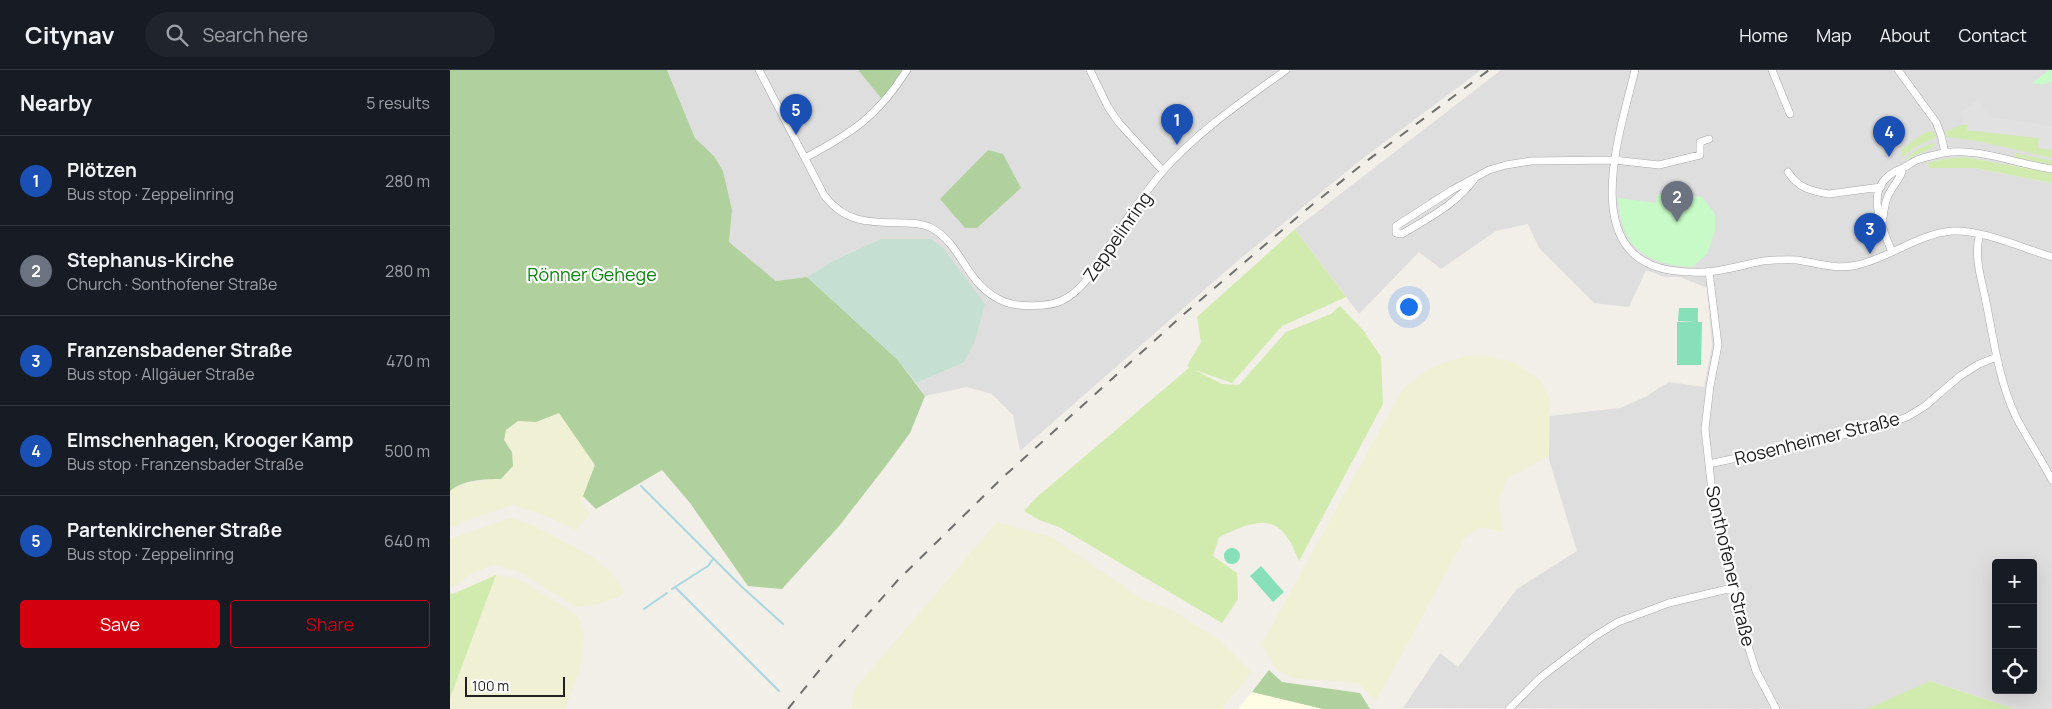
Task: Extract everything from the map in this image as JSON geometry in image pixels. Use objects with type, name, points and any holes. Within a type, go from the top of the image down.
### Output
[{"type":"street","name":"Zeppelinring","points":[[759,70],[824,195],[835,207],[861,221],[917,224],[932,228],[943,236],[973,278],[986,291],[1008,303],[1028,306],[1060,302],[1082,287],[1133,211],[1163,171],[1187,147],[1220,119],[1286,70]]},
{"type":"street","points":[[805,158],[844,137],[861,125],[887,99],[907,70]]},
{"type":"street","points":[[1090,70],[1108,107],[1163,171]]},
{"type":"street","points":[[1635,70],[1614,160],[1614,214],[1619,236],[1628,248],[1652,264],[1668,270],[1724,270],[1762,261],[1797,260],[1825,266],[1846,267],[1869,262],[1934,234],[1952,231],[1980,234],[2052,257]]},
{"type":"street","points":[[1772,70],[1790,114]]},
{"type":"street","points":[[1898,70],[1936,122],[1945,153]]},
{"type":"street","points":[[1475,178],[1468,189],[1457,199],[1402,234],[1396,233],[1396,226],[1452,190],[1475,178],[1498,167],[1531,161],[1614,160],[1658,165],[1700,155],[1700,142],[1709,139]]},
{"type":"street","points":[[1892,252],[1876,208],[1881,187],[1894,171],[1924,158],[1945,153],[1965,152],[2052,169]]},
{"type":"street","points":[[1882,223],[1885,201],[1902,175],[1903,168]]},
{"type":"street","points":[[1788,172],[1794,182],[1801,187],[1829,194],[1881,187]]},
{"type":"street","points":[[1980,234],[1977,242],[1978,259],[1997,357],[2006,391],[2016,417],[2052,480]]},
{"type":"street","name":"Sonthofener Straße","points":[[1710,270],[1718,345],[1710,386],[1705,429],[1714,509],[1728,560],[1732,588],[1756,671],[1776,709]]},
{"type":"street","name":"Rosenheimer Straße","points":[[1709,464],[1878,427],[1907,417],[1925,406],[1960,376],[1979,364],[1997,357]]},
{"type":"street","points":[[1508,709],[1541,677],[1595,636],[1626,618],[1669,603],[1732,588]]},
{"type":"shaded area","points":[[667,70],[858,70],[881,97],[892,87],[903,70],[1481,70],[1362,159],[1234,264],[1020,451],[1013,415],[992,394],[967,387],[925,396],[916,383],[963,363],[880,239],[835,260],[807,277],[776,281],[729,242],[732,210],[714,156],[695,138]]},
{"type":"shaded area","points":[[1501,70],[2052,70],[2052,173],[1965,157],[1935,161],[1929,168],[1974,168],[2052,183],[2052,709],[2015,709],[1930,681],[1871,709],[1403,708],[1440,653],[1458,667],[1517,589],[1577,551],[1549,460],[1549,416],[1620,408],[1645,397],[1669,382],[1704,387],[1712,346],[1707,288],[1680,277],[1664,277],[1646,270],[1629,307],[1594,303],[1539,248],[1528,224],[1496,231],[1441,269],[1419,252],[1359,314],[1295,229]]},
{"type":"shaded area","points":[[1978,99],[1992,117],[2052,126],[2052,150],[2038,148],[2039,138],[1967,130],[1968,125],[1964,125],[1963,116],[1960,113]]},
{"type":"shaded area","points":[[1252,692],[1323,709],[1238,709]]},
{"type":"green space","name":"Rönner Gehege","points":[[450,70],[667,70],[695,138],[714,156],[723,171],[732,210],[729,242],[776,281],[807,277],[897,359],[925,396],[910,433],[888,463],[840,525],[782,589],[748,586],[690,503],[662,470],[596,509],[583,496],[595,465],[559,413],[536,422],[518,421],[506,430],[504,440],[512,452],[513,466],[501,479],[467,482],[450,491]]},
{"type":"green space","points":[[858,70],[903,70],[892,87],[881,98]]},
{"type":"green space","points":[[2049,70],[2052,70],[2052,81],[2050,83],[2032,83]]},
{"type":"green space","points":[[1961,125],[1968,125],[1968,130],[2040,138],[2042,148],[2052,150],[2052,158],[1978,141],[1947,137],[1945,132]]},
{"type":"green space","points":[[1929,131],[1936,134],[1935,138],[1915,147],[1901,158],[1902,149]]},
{"type":"green space","points":[[1932,143],[1937,144],[1903,161],[1918,149]]},
{"type":"green space","points":[[988,150],[1003,154],[1021,188],[977,228],[965,228],[940,199]]},
{"type":"green space","points":[[2016,153],[2052,161],[2052,165],[2015,157]]},
{"type":"green space","points":[[1965,157],[2052,173],[2052,183],[1974,168],[1929,168],[1928,163],[1943,159]]},
{"type":"green space","points":[[1657,194],[1702,197],[1715,214],[1715,231],[1707,254],[1692,267],[1661,262],[1649,257],[1638,250],[1625,229],[1620,215],[1618,198],[1656,203]]},
{"type":"green space","points":[[1295,229],[1346,297],[1282,326],[1232,383],[1195,370],[1222,384],[1239,385],[1286,332],[1331,314],[1340,306],[1363,330],[1381,357],[1383,404],[1299,561],[1284,533],[1269,523],[1244,526],[1219,537],[1213,556],[1237,573],[1238,599],[1222,623],[1059,527],[1039,520],[1024,511],[1037,497],[1190,367],[1187,366],[1201,342],[1197,317]]},
{"type":"green space","points":[[880,239],[931,239],[943,248],[985,304],[974,344],[963,363],[916,383],[897,359],[807,277],[835,260]]},
{"type":"green space","points":[[1679,308],[1698,308],[1698,322],[1702,322],[1701,365],[1677,365],[1677,322],[1696,322],[1678,321]]},
{"type":"green space","points":[[1464,356],[1485,356],[1514,362],[1540,380],[1550,400],[1549,456],[1507,478],[1499,501],[1503,532],[1480,527],[1464,539],[1376,701],[1358,683],[1293,678],[1277,670],[1262,644],[1402,390],[1430,368]]},
{"type":"green space","points":[[559,412],[595,465],[581,503],[590,514],[576,530],[549,517],[513,505],[467,520],[452,528],[450,525],[450,491],[456,486],[490,479],[512,452],[504,440],[506,430],[518,421],[536,422]]},
{"type":"green space","points":[[511,518],[535,526],[591,556],[610,572],[621,586],[623,592],[620,596],[599,604],[576,607],[522,573],[494,564],[471,574],[453,587],[450,586],[450,539]]},
{"type":"green space","points":[[997,522],[1051,537],[1142,599],[1173,611],[1221,641],[1252,672],[1221,709],[852,709],[854,690]]},
{"type":"green space","points":[[1229,548],[1235,548],[1240,553],[1238,562],[1229,564],[1224,559],[1224,553]]},
{"type":"green space","points":[[1261,566],[1284,592],[1273,602],[1250,576]]},
{"type":"green space","points":[[496,575],[517,578],[577,615],[584,635],[580,668],[565,709],[450,709],[450,698]]},
{"type":"green space","points":[[496,575],[450,698],[450,593],[453,594]]},
{"type":"green space","points":[[1269,670],[1282,682],[1360,693],[1370,709],[1323,709],[1252,692]]},
{"type":"green space","points":[[1930,681],[2015,709],[1867,709]]},
{"type":"waterway","points":[[641,486],[741,586],[783,624]]},
{"type":"waterway","points":[[672,589],[708,566],[713,559]]},
{"type":"waterway","points":[[675,587],[779,691]]},
{"type":"waterway","points":[[644,609],[667,593]]},
{"type":"railway","points":[[788,709],[831,656],[898,580],[1001,479],[1184,314],[1301,214],[1364,163],[1489,70]]},
{"type":"place","name":"Partenkirchener Straße","points":[[796,135]]},
{"type":"place","name":"Plötzen","points":[[1177,145]]},
{"type":"place","name":"Elmschenhagen, Krooger Kamp","points":[[1889,157]]},
{"type":"place","name":"Stephanus-Kirche","points":[[1677,222]]},
{"type":"place","name":"Franzensbadener Straße","points":[[1870,254]]}]
